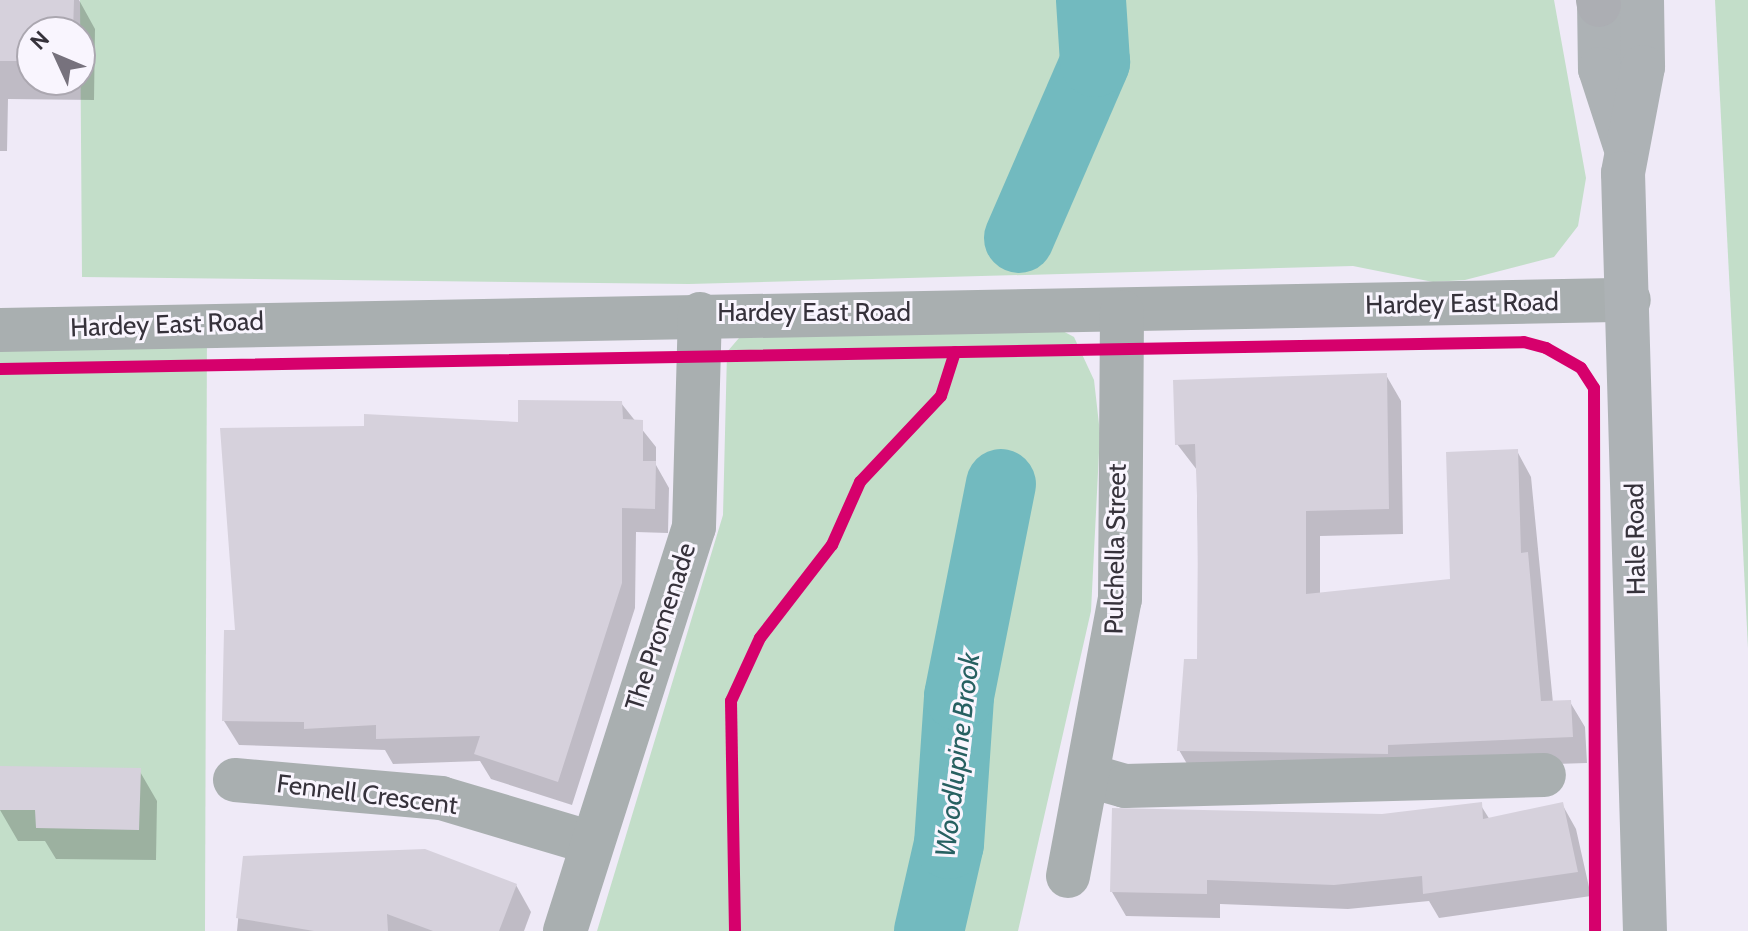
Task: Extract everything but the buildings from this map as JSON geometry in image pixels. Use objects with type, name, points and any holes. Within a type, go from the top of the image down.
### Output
[{"type":"main road","name":"Hale Road","points":[[1642,0],[1643,67],[1625,147],[1645,931]]},
{"type":"main road","name":"Hale Road","points":[[1599,2],[1600,69],[1625,147]]},
{"type":"street","name":"Hardey East Road","points":[[0,330],[700,314],[1122,312],[1629,300]]},
{"type":"street","name":"Pulchella Street","points":[[1068,876],[1090,776],[1120,599],[1122,312]]},
{"type":"street","name":"The Promenade","points":[[565,931],[589,842],[694,527],[700,314]]},
{"type":"street","points":[[1090,776],[1125,786],[1544,775]]},
{"type":"street","name":"Fennell Crescent","points":[[235,780],[441,798],[589,842]]},
{"type":"green space","points":[[80,0],[1554,0],[1586,178],[1578,226],[1554,257],[1465,280],[1433,282],[1353,266],[689,284],[82,277],[81,96],[96,96],[96,16],[80,16]]},
{"type":"green space","points":[[1715,0],[1748,0],[1748,648]]},
{"type":"green space","points":[[207,323],[205,931],[0,931],[0,330]]},
{"type":"green space","points":[[1059,329],[1074,337],[1094,380],[1100,433],[1091,611],[1018,931],[597,931],[723,515],[727,352],[739,338]]},
{"type":"waterway","name":"Woodlupine Brook","points":[[1019,238],[1095,62],[1091,0]]},
{"type":"waterway","name":"Woodlupine Brook","points":[[929,931],[949,844],[959,696],[1001,484]]},
{"type":"cycle path","points":[[0,369],[1524,342],[1546,348],[1581,368],[1594,388],[1595,931]]},
{"type":"cycle path","points":[[735,931],[731,701],[760,638],[832,545],[860,482],[941,396],[955,352]]}]
